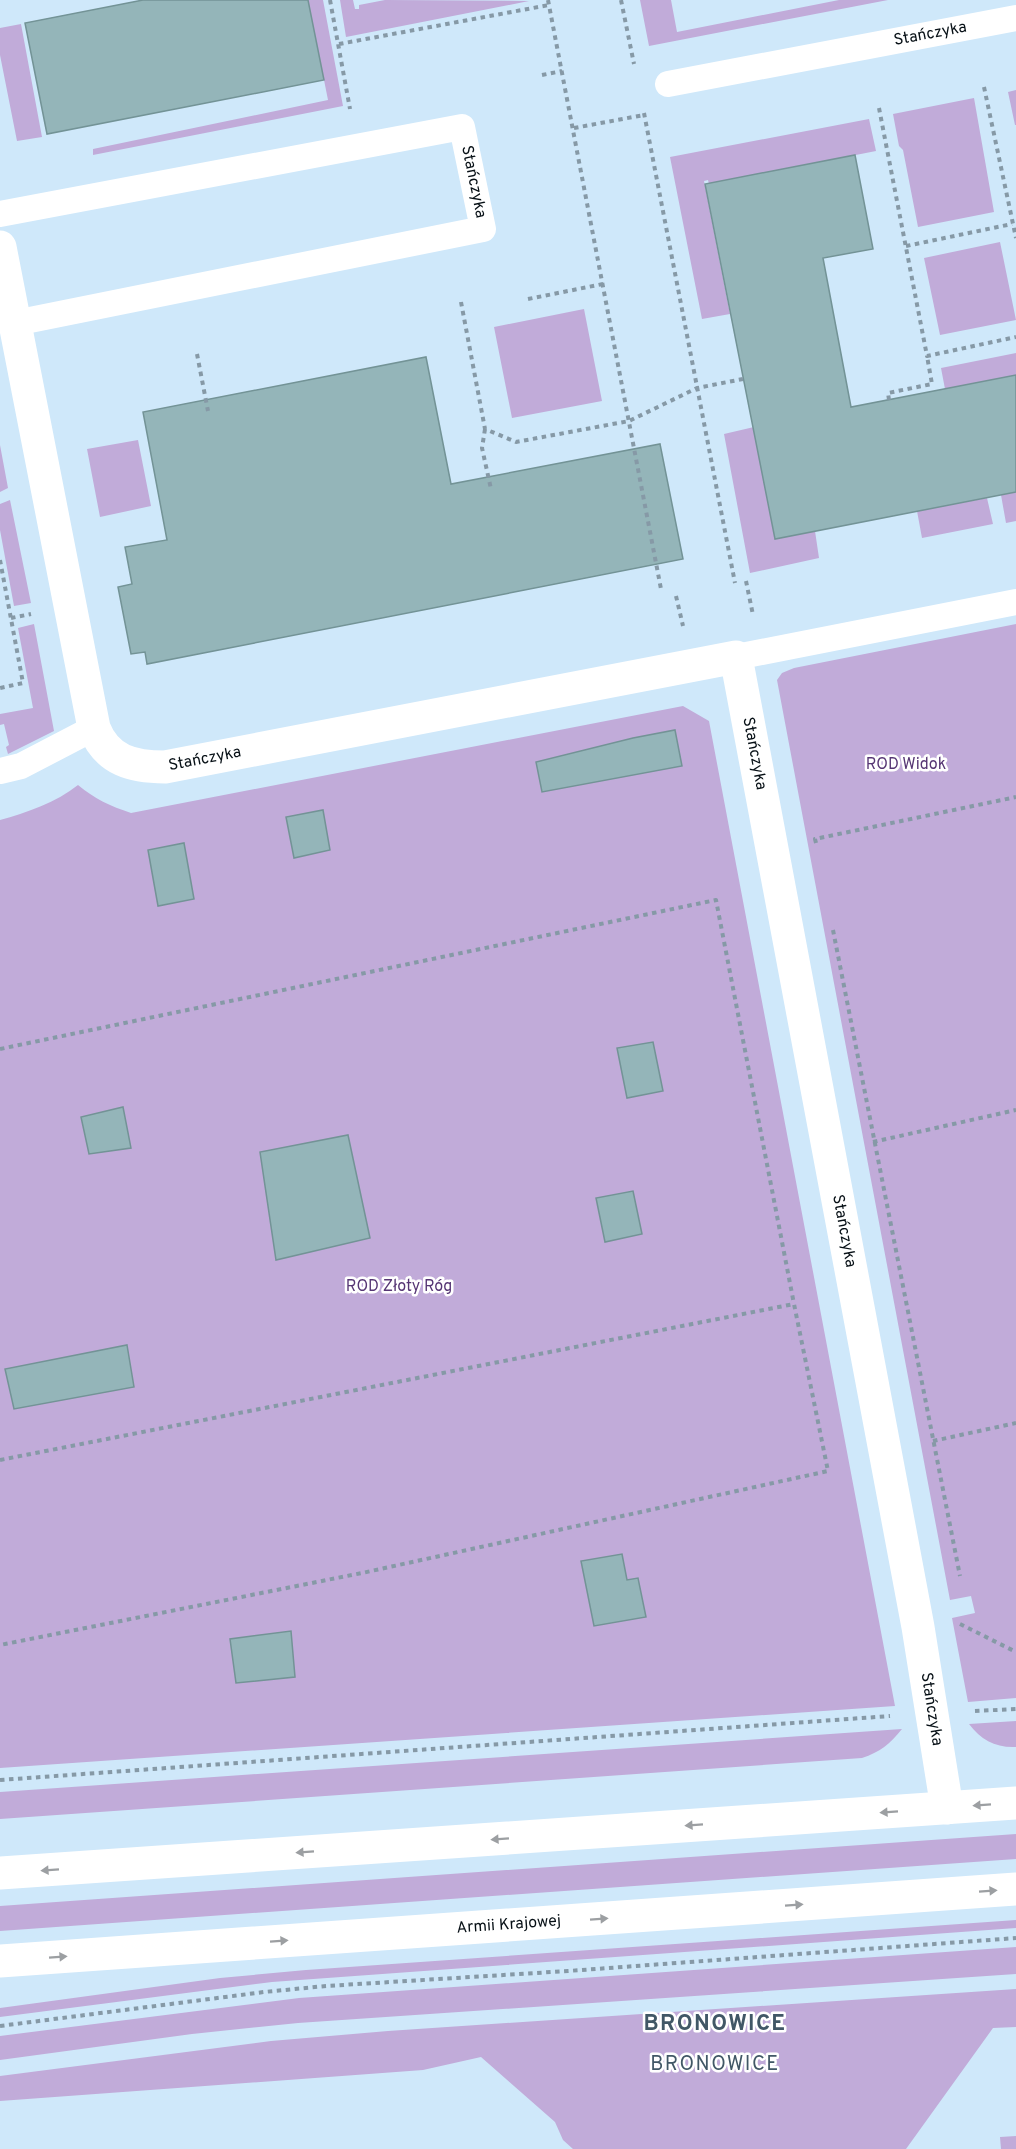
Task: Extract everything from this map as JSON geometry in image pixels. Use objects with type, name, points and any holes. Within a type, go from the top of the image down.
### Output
[{"type":"street","name":"Stańczyka","points":[[0,247],[94,728],[106,748],[126,762],[138,766],[165,767],[736,657],[916,1615],[947,1808]]},
{"type":"street","points":[[0,1873],[1016,1803]]},
{"type":"street","name":"Armii Krajowej","points":[[0,1961],[1016,1889]]},
{"type":"lane","name":"Stańczyka","points":[[668,84],[1016,18]]},
{"type":"lane","name":"Stańczyka","points":[[0,214],[462,127],[483,229],[15,323]]},
{"type":"lane","name":"Stańczyka","points":[[736,657],[1016,602]]},
{"type":"lane","points":[[0,771],[21,766],[94,728]]},
{"type":"path","points":[[330,0],[350,109]]},
{"type":"path","points":[[621,0],[636,72]]},
{"type":"path","points":[[339,44],[549,2],[661,589]]},
{"type":"path","points":[[542,75],[562,71]]},
{"type":"path","points":[[984,87],[1016,238]]},
{"type":"path","points":[[642,104],[735,583]]},
{"type":"path","points":[[879,108],[932,384],[888,393],[889,400]]},
{"type":"path","points":[[574,128],[644,115]]},
{"type":"path","points":[[906,246],[1012,224]]},
{"type":"path","points":[[528,299],[603,284]]},
{"type":"path","points":[[461,302],[485,429],[482,448],[491,489]]},
{"type":"path","points":[[927,356],[1016,337]]},
{"type":"path","points":[[197,354],[208,411]]},
{"type":"path","points":[[485,429],[516,442],[629,420],[697,388],[743,379]]},
{"type":"path","points":[[0,560],[23,683],[0,688]]},
{"type":"path","points":[[746,581],[754,621]]},
{"type":"path","points":[[676,596],[685,635]]},
{"type":"path","points":[[11,618],[39,613]]},
{"type":"path","points":[[818,851],[815,839],[1016,797]]},
{"type":"path","points":[[0,1049],[716,900],[828,1471],[362,1573],[0,1645]]},
{"type":"path","points":[[831,920],[960,1576]]},
{"type":"path","points":[[875,1141],[1016,1110]]},
{"type":"path","points":[[0,1460],[794,1304]]},
{"type":"path","points":[[933,1441],[1016,1422]]},
{"type":"path","points":[[955,1621],[1016,1652]]},
{"type":"path","points":[[973,1712],[1016,1709]]},
{"type":"path","points":[[0,1780],[891,1716]]},
{"type":"path","points":[[0,2026],[285,1990],[1016,1938]]},
{"type":"green space","points":[[308,0],[323,0],[343,106],[93,155],[93,149],[328,100]]},
{"type":"green space","points":[[340,0],[353,0],[355,9],[359,9],[359,5],[385,0],[529,1],[346,37]]},
{"type":"green space","points":[[640,0],[671,0],[677,32],[839,0],[888,0],[649,46]]},
{"type":"green space","points":[[21,24],[42,137],[17,141],[0,55],[0,28]]},
{"type":"green space","points":[[1016,90],[1016,125],[1015,125],[1008,92]]},
{"type":"green space","points":[[974,98],[994,212],[918,227],[903,150],[899,146],[893,114]]},
{"type":"green space","points":[[869,119],[876,151],[709,184],[708,180],[704,181],[730,314],[702,319],[670,157]]},
{"type":"green space","points":[[1000,242],[1016,320],[940,335],[924,258]]},
{"type":"green space","points":[[584,309],[602,401],[512,418],[494,327]]},
{"type":"green space","points":[[1016,353],[1016,375],[945,389],[941,368]]},
{"type":"green space","points":[[754,427],[775,538],[815,531],[819,558],[750,573],[724,434]]},
{"type":"green space","points":[[138,440],[151,506],[100,517],[87,449]]},
{"type":"green space","points":[[0,445],[8,488],[0,492]]},
{"type":"green space","points":[[1016,492],[1016,521],[1006,523],[1001,495]]},
{"type":"green space","points":[[987,498],[993,524],[922,538],[917,511]]},
{"type":"green space","points":[[10,500],[31,603],[14,606],[0,530],[0,504]]},
{"type":"green space","points":[[34,624],[54,731],[8,754],[6,747],[9,745],[4,724],[0,725],[0,714],[33,708],[18,628]]},
{"type":"green space","name":"ROD Widok","points":[[1016,624],[1016,1698],[968,1702],[952,1618],[975,1613],[971,1596],[950,1600],[777,680],[782,673],[794,668]]},
{"type":"green space","name":"ROD Złoty Róg","points":[[683,706],[709,721],[895,1706],[0,1768],[0,820],[41,806],[61,797],[78,785],[103,802],[131,813]]},
{"type":"green space","points":[[1016,1721],[1016,1747],[990,1742],[969,1724]]},
{"type":"green space","points":[[902,1729],[884,1747],[862,1758],[0,1819],[0,1792]]},
{"type":"green space","points":[[1016,1834],[1016,1859],[0,1931],[0,1906]]},
{"type":"green space","points":[[1016,1920],[1016,1928],[272,1982],[0,2017],[0,2008],[220,1978]]},
{"type":"green space","points":[[1016,1947],[1016,1974],[298,2023],[192,2034],[0,2060],[0,2036],[299,1998]]},
{"type":"green space","points":[[1016,1989],[1016,2027],[993,2028],[906,2149],[573,2149],[563,2140],[555,2122],[481,2057],[423,2070],[0,2101],[0,2076],[271,2041],[388,2031]]},
{"type":"green space","points":[[1016,2136],[1016,2149],[1001,2149],[1000,2137]]},
{"type":"building","points":[[143,0],[308,0],[324,80],[47,134],[25,23]]},
{"type":"building","points":[[855,155],[873,249],[823,258],[851,407],[1016,375],[1016,492],[775,539],[705,184]]},
{"type":"building","points":[[426,357],[451,484],[660,444],[683,559],[147,664],[145,652],[131,654],[118,587],[132,584],[125,547],[167,540],[143,412]]},
{"type":"building","points":[[675,730],[682,766],[542,792],[536,762]]},
{"type":"building","points":[[323,810],[330,850],[294,858],[286,817]]},
{"type":"building","points":[[184,843],[194,899],[158,906],[148,850]]},
{"type":"building","points":[[653,1042],[663,1091],[627,1098],[617,1048]]},
{"type":"building","points":[[123,1107],[131,1148],[89,1154],[81,1117]]},
{"type":"building","points":[[348,1135],[370,1238],[276,1260],[260,1152]]},
{"type":"building","points":[[633,1191],[642,1234],[605,1242],[596,1198]]},
{"type":"building","points":[[127,1345],[134,1387],[14,1409],[5,1369]]},
{"type":"building","points":[[622,1554],[627,1580],[638,1578],[646,1617],[594,1626],[581,1561]]},
{"type":"building","points":[[291,1631],[295,1677],[236,1683],[230,1639]]},
{"type":"district","name":"BRONOWICE","points":[[715,2024]]},
{"type":"district","name":"BRONOWICE","points":[[715,2065]]}]
